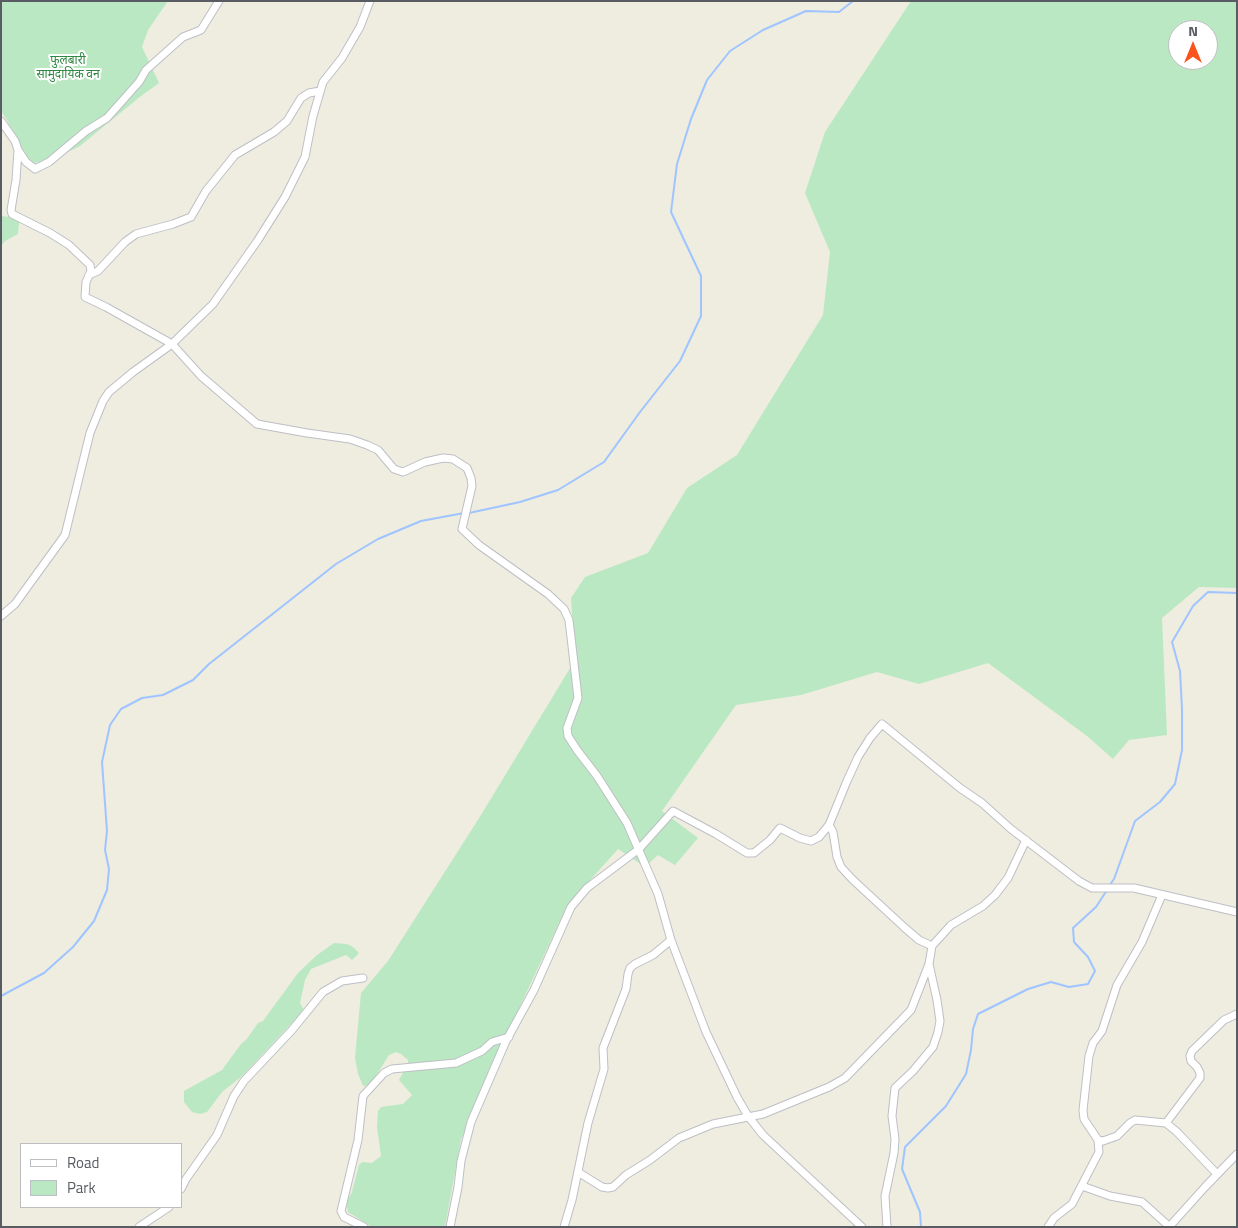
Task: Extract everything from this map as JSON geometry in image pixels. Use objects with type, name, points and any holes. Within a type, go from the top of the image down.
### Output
[{"type":"street","points":[[18,150],[26,162],[35,169],[49,162],[86,131],[107,118],[139,82],[146,70],[183,37],[201,30],[219,1]]},
{"type":"street","points":[[1,616],[15,604],[64,534],[90,433],[103,401],[109,392],[172,344],[212,304],[258,240],[285,197],[305,157],[323,82],[342,58],[360,27],[370,1]]},
{"type":"street","points":[[89,275],[98,271],[125,242],[136,234],[191,217],[206,191],[235,155],[274,132],[286,121],[301,98],[309,93],[320,91]]},
{"type":"street","points":[[1,121],[16,142],[18,150],[12,214],[69,245],[90,266],[84,290],[85,296],[172,344],[201,376],[256,424],[350,439],[378,450],[394,469],[403,472],[435,459],[453,459],[467,468],[472,486],[462,529],[479,545],[533,582],[564,610],[569,620],[578,698],[567,728],[568,736],[597,776],[627,823],[658,894],[671,940],[706,1032],[737,1097],[748,1116],[763,1135],[862,1227]]},
{"type":"street","points":[[450,1227],[466,1139],[508,1037],[534,990],[571,906],[587,888],[639,849],[672,811],[747,853],[754,853],[780,828],[811,841],[819,837],[829,824],[858,757],[882,724],[982,803],[1011,830],[1079,882],[1092,888],[1134,888],[1237,912]]},
{"type":"street","points":[[829,824],[833,832],[841,867],[905,928],[919,940],[932,946]]},
{"type":"street","points":[[578,1172],[602,1186],[613,1187],[626,1175],[679,1138],[713,1124],[763,1114],[844,1078],[911,1010],[929,964],[932,946],[951,925],[983,906],[995,895],[1012,870],[1026,840]]},
{"type":"street","points":[[1048,1227],[1054,1218],[1072,1204],[1099,1152],[1098,1140],[1084,1119],[1083,1110],[1089,1056],[1092,1044],[1102,1031],[1117,985],[1142,942],[1162,895]]},
{"type":"street","points":[[564,1227],[572,1200],[588,1123],[604,1069],[602,1048],[626,989],[630,968],[653,955],[671,940]]},
{"type":"street","points":[[887,1227],[885,1196],[894,1153],[895,1139],[892,1116],[896,1088],[914,1071],[932,1046],[940,1021],[929,964]]},
{"type":"street","points":[[182,1187],[217,1135],[234,1096],[244,1082],[292,1030],[323,992],[342,981],[363,978]]},
{"type":"street","points":[[1166,1123],[1200,1078],[1197,1067],[1191,1061],[1192,1051],[1224,1020],[1237,1014]]},
{"type":"street","points":[[364,1227],[344,1217],[341,1211],[358,1140],[363,1096],[384,1073],[392,1069],[456,1063],[482,1051],[492,1042],[508,1037]]},
{"type":"street","points":[[1098,1140],[1104,1141],[1117,1136],[1135,1120],[1166,1123],[1217,1174]]},
{"type":"street","points":[[1082,1186],[1110,1196],[1142,1202],[1170,1227],[1237,1154]]},
{"type":"street","points":[[139,1227],[168,1208]]},
{"type":"green space","name":"फुलबारी सामुदायिक वन","points":[[1,1],[168,1],[148,30],[142,47],[159,83],[80,146],[52,160],[33,163],[23,152],[1,111]]},
{"type":"green space","points":[[911,1],[1237,1],[1237,588],[1199,587],[1162,618],[1167,735],[1129,740],[1113,759],[1087,736],[988,663],[919,684],[877,672],[801,695],[736,705],[662,811],[698,838],[675,865],[658,855],[645,867],[618,849],[567,906],[507,1034],[461,1139],[445,1227],[372,1227],[348,1212],[346,1203],[352,1192],[359,1165],[362,1162],[372,1163],[381,1156],[377,1127],[378,1111],[381,1107],[403,1104],[412,1095],[399,1080],[408,1060],[396,1052],[389,1055],[370,1085],[363,1086],[358,1074],[355,1058],[361,993],[388,961],[481,815],[575,660],[571,598],[585,577],[648,553],[687,488],[737,455],[823,315],[830,252],[805,193],[825,132]]},
{"type":"green space","points":[[1,216],[10,217],[19,222],[18,234],[5,241],[1,246]]},
{"type":"green space","points":[[334,943],[347,944],[359,953],[352,960],[346,955],[311,969],[305,980],[300,1003],[304,1010],[242,1076],[222,1092],[207,1112],[200,1114],[192,1112],[184,1102],[184,1091],[222,1070],[258,1023],[263,1021],[298,973],[317,955]]},
{"type":"waterway","points":[[469,513],[520,502],[558,490],[604,462],[680,361],[701,316],[701,276],[671,212],[677,164],[691,119],[707,80],[730,51],[763,30],[806,11],[839,12],[853,1]]},
{"type":"waterway","points":[[1,996],[44,973],[73,947],[94,921],[107,890],[109,869],[105,850],[107,831],[102,762],[110,725],[121,709],[142,698],[163,695],[193,680],[209,664],[336,564],[378,539],[421,521],[464,513]]},
{"type":"waterway","points":[[1109,886],[1114,879],[1135,821],[1160,802],[1175,784],[1182,750],[1182,709],[1180,671],[1172,642],[1193,606],[1208,592],[1237,593]]},
{"type":"waterway","points":[[921,1227],[920,1212],[902,1169],[905,1147],[946,1106],[966,1074],[973,1029],[978,1014],[1028,989],[1051,982],[1069,987],[1088,984],[1095,971],[1088,957],[1074,942],[1073,928],[1096,907],[1107,890]]}]
